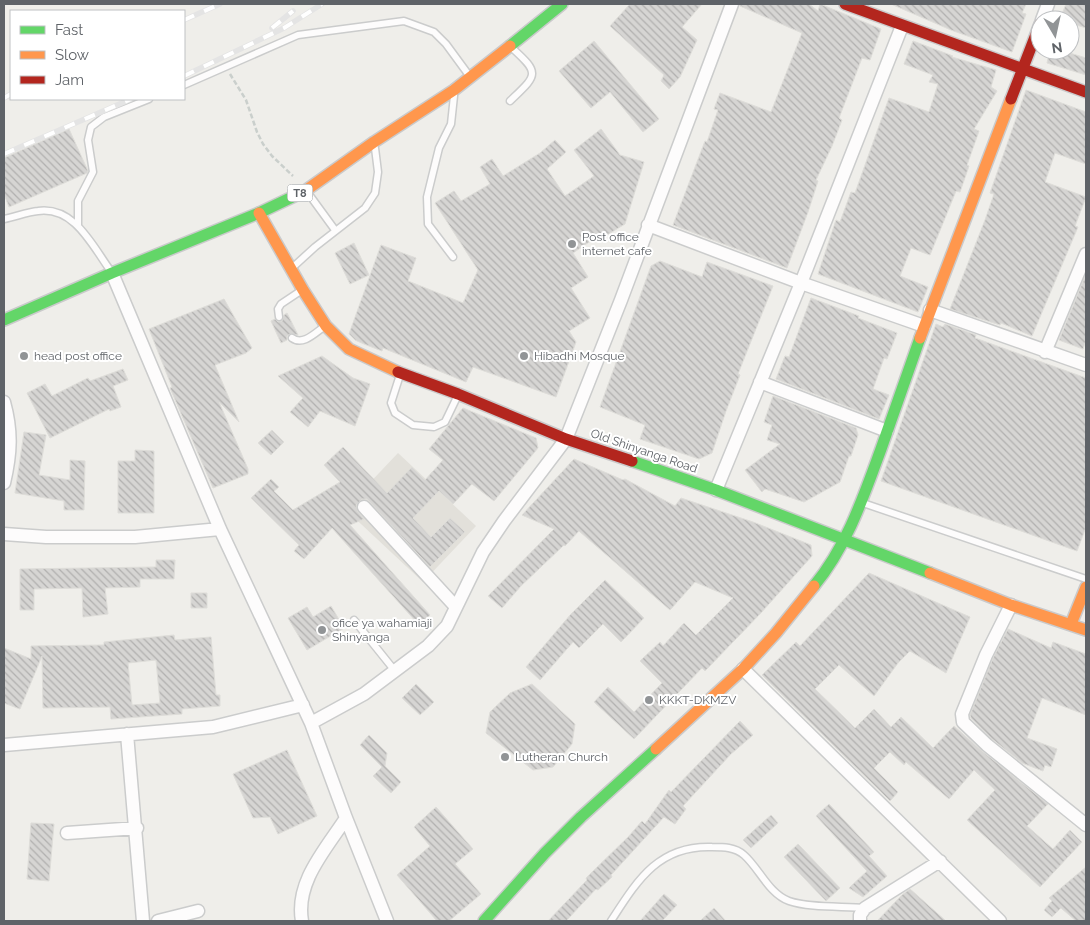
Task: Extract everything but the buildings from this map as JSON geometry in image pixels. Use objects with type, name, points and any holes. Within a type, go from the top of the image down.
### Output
[{"type":"main road","name":"T8","points":[[4,320],[112,273],[259,213],[306,190],[374,142],[454,90],[562,4]]},
{"type":"main road","points":[[845,4],[1086,92]]},
{"type":"main road","points":[[484,921],[545,853],[581,817],[743,669],[776,633],[828,569],[844,541],[862,502],[924,326],[1030,50]]},
{"type":"main road","name":"Old Shinyanga Road","points":[[259,213],[290,269],[326,326],[349,349],[401,373],[458,394],[566,439],[716,490],[1010,605],[1086,630]]},
{"type":"main road","points":[[1071,624],[1086,588]]},
{"type":"street","points":[[310,724],[364,694],[428,646],[447,626],[483,552],[566,439],[621,300],[732,4]]},
{"type":"street","points":[[716,490],[801,282],[902,26]]},
{"type":"street","points":[[648,225],[924,326]]},
{"type":"street","points":[[1045,352],[1086,254]]},
{"type":"street","points":[[112,273],[220,530],[303,705],[387,921]]},
{"type":"street","points":[[930,310],[1086,365]]},
{"type":"street","points":[[760,382],[886,432]]},
{"type":"street","points":[[4,402],[10,423],[11,446],[4,483]]},
{"type":"street","points":[[364,507],[456,607]]},
{"type":"street","points":[[4,534],[46,537],[135,537],[220,530]]},
{"type":"street","points":[[1010,605],[962,714],[963,722],[987,746],[1086,825]]},
{"type":"street","points":[[743,669],[1000,921]]},
{"type":"street","points":[[4,745],[213,727],[303,705]]},
{"type":"street","points":[[127,734],[144,921]]},
{"type":"street","points":[[302,921],[300,903],[305,883],[346,818]]},
{"type":"street","points":[[68,833],[136,828]]},
{"type":"street","points":[[860,921],[860,915],[865,908],[940,861]]},
{"type":"street","points":[[158,921],[198,911]]},
{"type":"lane","points":[[185,85],[298,35],[404,21],[434,32],[446,44],[471,77]]},
{"type":"lane","points":[[509,45],[529,64],[532,73],[530,82],[510,101]]},
{"type":"lane","points":[[453,257],[428,224],[427,196],[439,148],[451,124],[454,90]]},
{"type":"lane","points":[[78,225],[78,201],[94,172],[88,140],[91,127],[104,117],[147,100]]},
{"type":"lane","points":[[290,269],[335,230],[365,208],[375,194],[378,172],[374,142]]},
{"type":"lane","points":[[306,190],[335,230]]},
{"type":"lane","points":[[4,220],[39,210],[62,214],[78,225],[112,273]]},
{"type":"lane","points":[[279,317],[278,309],[281,304],[303,290]]},
{"type":"lane","points":[[292,338],[297,341],[303,341],[326,326]]},
{"type":"lane","points":[[401,373],[391,403],[395,413],[413,425],[434,427],[445,422],[458,394]]},
{"type":"lane","points":[[862,502],[1086,579]]},
{"type":"lane","points":[[354,620],[395,671]]},
{"type":"lane","points":[[611,921],[646,873],[660,860],[676,851],[692,847],[729,848],[740,852],[772,889],[789,901],[865,908]]},
{"type":"path","points":[[226,68],[246,100],[263,144],[272,156],[306,190]]},
{"type":"shaded area","points":[[398,453],[476,526],[423,582],[345,509]]},
{"type":"railway","points":[[185,20],[220,4]]},
{"type":"railway","points":[[185,76],[284,28],[322,4]]},
{"type":"railway","points":[[272,28],[293,11]]},
{"type":"railway","points":[[4,98],[10,95]]},
{"type":"railway","points":[[4,154],[129,100]]},
{"type":"traffic: fast","points":[[510,46],[562,4]]},
{"type":"traffic: fast","points":[[4,320],[112,273],[259,213],[305,191]]},
{"type":"traffic: fast","points":[[814,586],[836,555],[861,503],[920,338]]},
{"type":"traffic: fast","points":[[632,461],[716,490],[930,573]]},
{"type":"traffic: fast","points":[[484,921],[545,853],[581,817],[656,749]]},
{"type":"traffic: slow","points":[[305,191],[374,142],[454,90],[510,46]]},
{"type":"traffic: slow","points":[[920,338],[1011,99]]},
{"type":"traffic: slow","points":[[259,213],[326,326],[349,349],[398,372]]},
{"type":"traffic: slow","points":[[930,573],[1011,605],[1086,630]]},
{"type":"traffic: slow","points":[[656,749],[743,669],[776,633],[814,586]]},
{"type":"traffic: slow","points":[[1071,624],[1086,587]]},
{"type":"traffic: jam","points":[[845,4],[1086,92]]},
{"type":"traffic: jam","points":[[1011,99],[1030,50]]},
{"type":"traffic: jam","points":[[398,372],[458,394],[566,439],[632,461]]},
{"type":"place","name":"Post office internet cafe","points":[[572,244]]},
{"type":"place","name":"head post office","points":[[24,356]]},
{"type":"place","name":"Hibadhi Mosque","points":[[524,356]]},
{"type":"place","name":"ofice ya wahamiaji Shinyanga","points":[[322,630]]},
{"type":"place","name":"KKKT-DKMZV","points":[[649,700]]},
{"type":"place","name":"Lutheran Church","points":[[505,757]]}]
